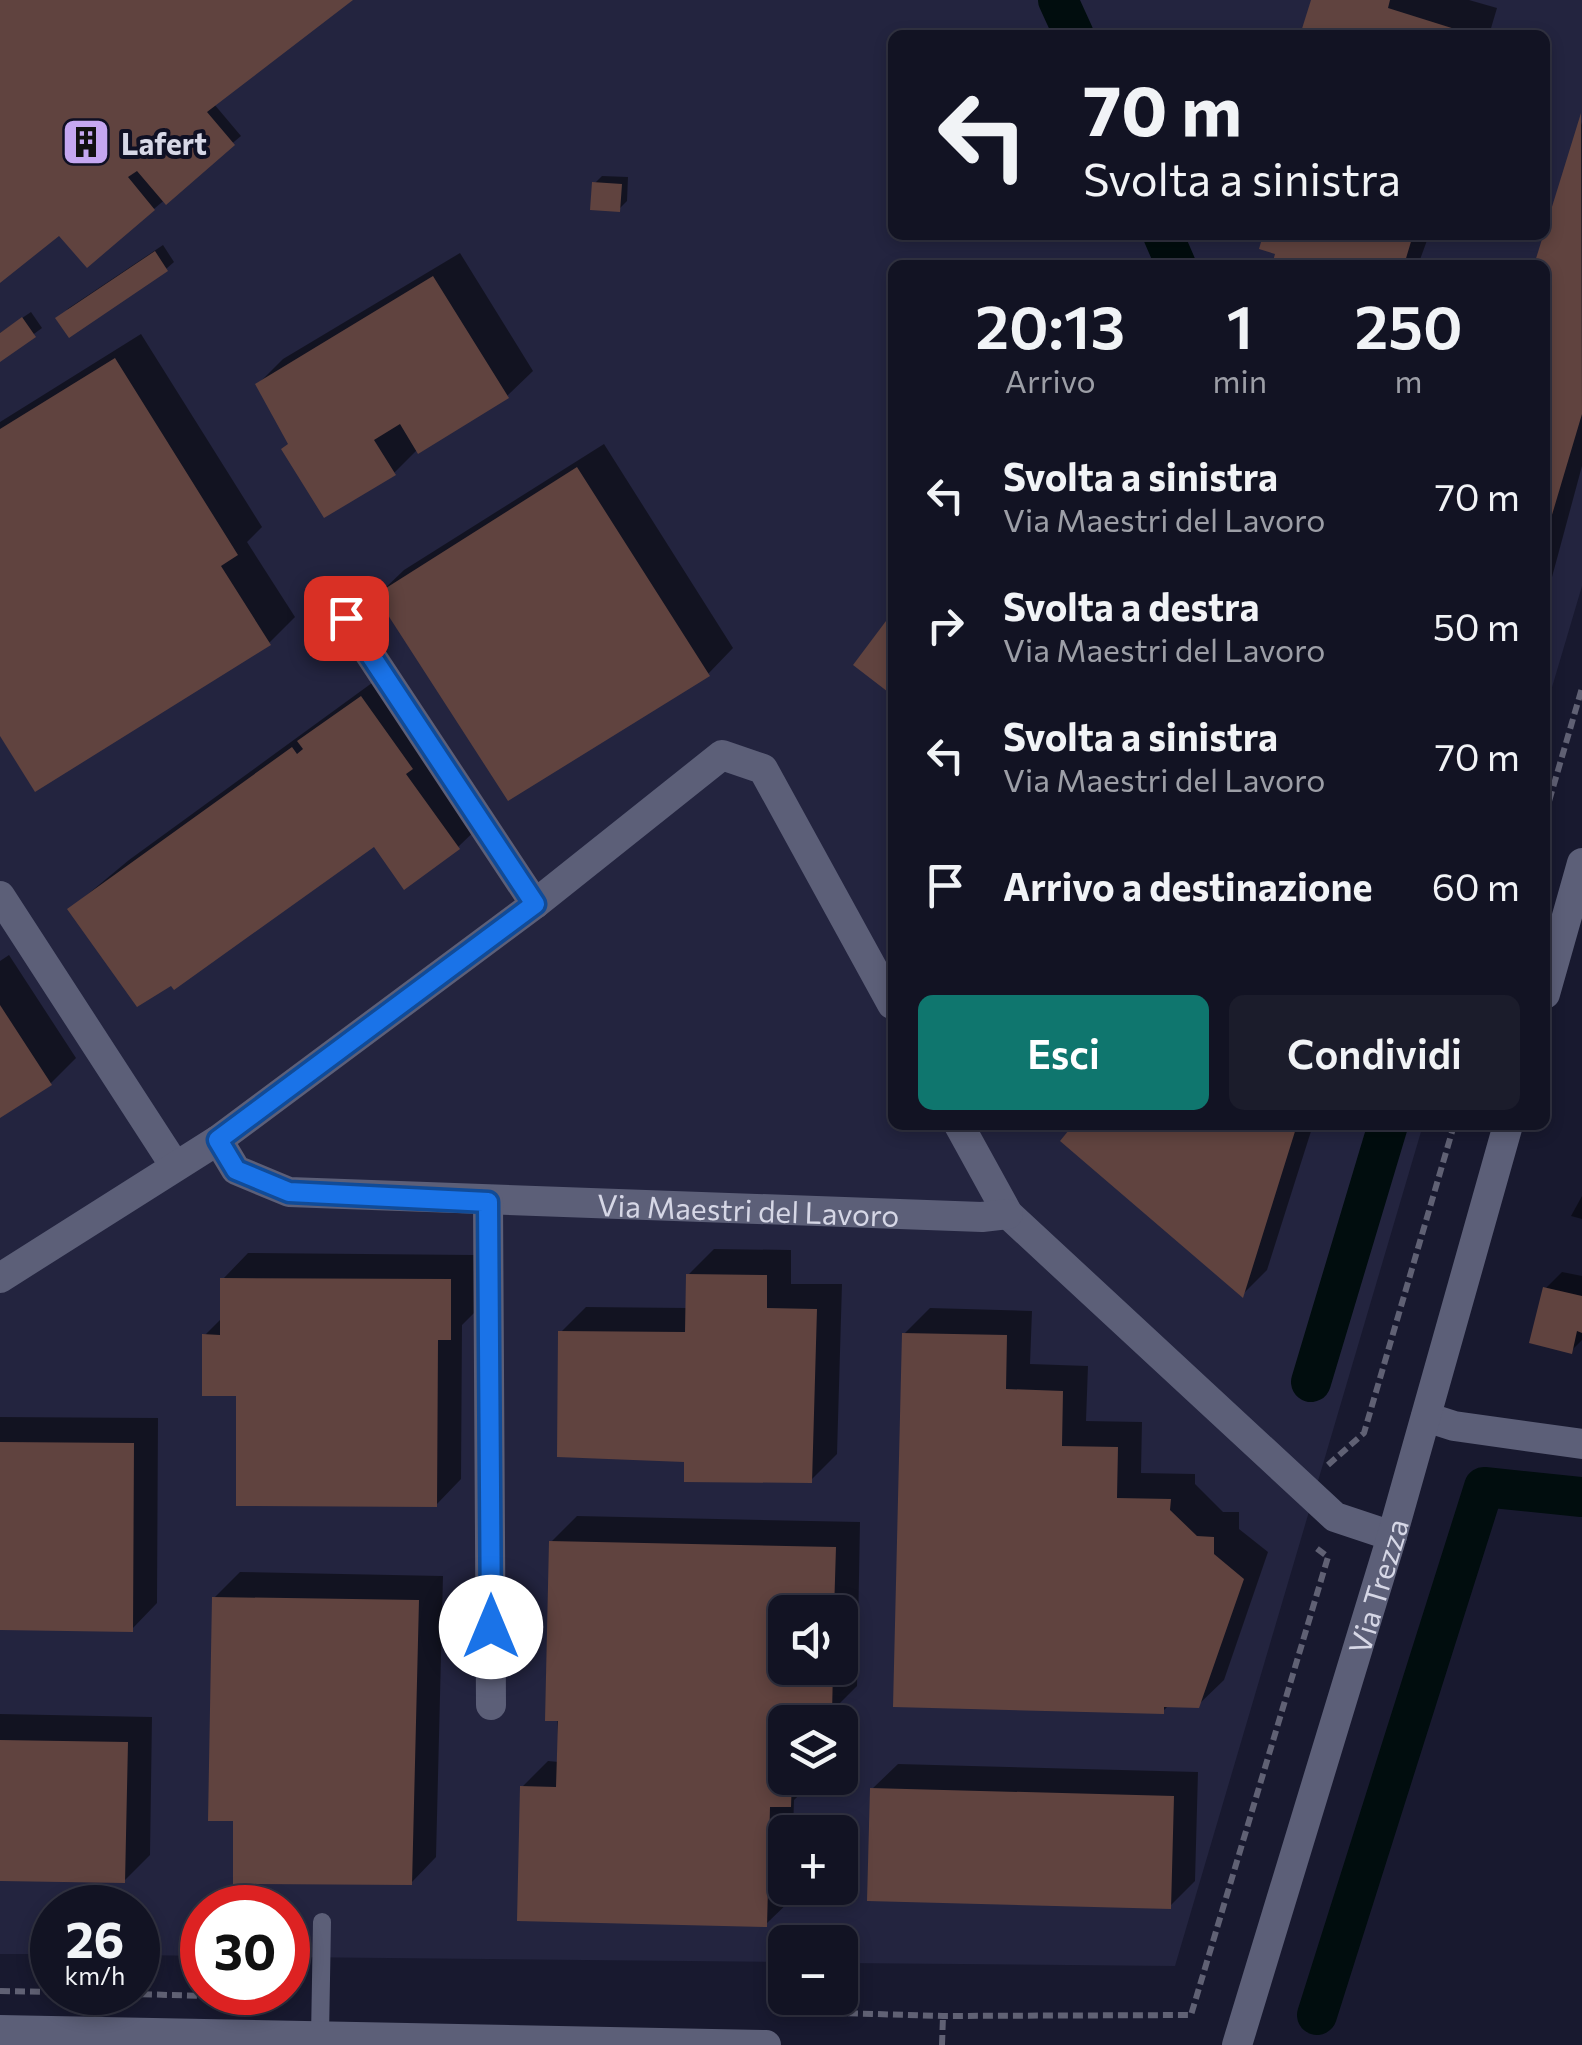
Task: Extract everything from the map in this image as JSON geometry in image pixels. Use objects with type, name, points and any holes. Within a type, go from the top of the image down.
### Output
[{"type":"street","points":[[346,618],[535,904]]},
{"type":"street","points":[[0,1278],[218,1140],[535,904],[722,755],[763,769],[888,997]]},
{"type":"street","points":[[1550,976],[1582,864]]},
{"type":"street","points":[[0,896],[175,1166]]},
{"type":"street","points":[[962,1130],[1008,1214],[1335,1517],[1392,1536]]},
{"type":"street","name":"Via Trezza","points":[[1237,2045],[1392,1536],[1507,1130]]},
{"type":"street","name":"Via Maestri del Lavoro","points":[[218,1140],[236,1170],[289,1192],[488,1202],[982,1217],[1008,1214]]},
{"type":"street","points":[[488,1202],[491,1705]]},
{"type":"street","points":[[1426,1417],[1473,1430],[1582,1444]]},
{"type":"street","points":[[0,2030],[462,2043],[766,2045]]},
{"type":"lane","points":[[320,2038],[322,1922]]},
{"type":"path","points":[[1550,798],[1582,688]]},
{"type":"path","points":[[1305,1489],[1364,1433],[1453,1130]]},
{"type":"path","points":[[763,2011],[942,2016],[1191,2015],[1328,1557],[1304,1537]]},
{"type":"path","points":[[0,1991],[30,1992]]},
{"type":"path","points":[[942,2016],[942,2045]]},
{"type":"shaded area","points":[[0,0],[1582,0],[1582,586],[1550,694],[1550,260],[888,260],[888,1130],[1422,1130],[1175,1966],[858,1963],[858,1925],[768,1925],[768,1962],[310,1957],[310,1885],[180,1885],[180,1956],[160,1955],[160,1885],[30,1885],[30,1954],[0,1954]]},
{"type":"building","name":"Lafert","points":[[0,0],[353,0],[207,112],[235,145],[166,205],[137,171],[128,177],[155,210],[87,268],[59,236],[0,283]]},
{"type":"building","points":[[1311,0],[1390,0],[1388,8],[1458,30],[1302,30]]},
{"type":"building","points":[[1581,113],[1582,414],[1550,522],[1550,260],[1536,260],[1542,240],[1550,240],[1550,213]]},
{"type":"building","points":[[592,182],[622,184],[620,212],[590,210]]},
{"type":"building","points":[[1262,240],[1412,240],[1406,260],[1273,260],[1275,254],[1259,249]]},
{"type":"building","points":[[155,251],[168,271],[69,338],[55,318]]},
{"type":"building","points":[[433,276],[509,398],[418,454],[400,424],[374,440],[396,475],[324,518],[281,449],[288,444],[255,384]]},
{"type":"building","points":[[22,317],[36,337],[0,362],[0,333]]},
{"type":"building","points":[[115,358],[238,555],[221,566],[271,645],[35,792],[0,736],[0,429]]},
{"type":"building","points":[[577,467],[710,676],[508,801],[375,595]]},
{"type":"building","points":[[888,618],[888,692],[853,665]]},
{"type":"building","points":[[361,696],[413,769],[406,774],[460,849],[404,890],[374,847],[174,990],[171,986],[137,1007],[67,909],[292,747],[297,754],[303,749],[297,741]]},
{"type":"building","points":[[0,1005],[52,1085],[0,1118]]},
{"type":"building","points":[[1069,1130],[1295,1130],[1243,1298],[1060,1141]]},
{"type":"building","points":[[686,1274],[767,1275],[767,1308],[817,1309],[812,1483],[684,1482],[684,1462],[557,1457],[558,1331],[685,1332]]},
{"type":"building","points":[[220,1278],[451,1279],[451,1340],[438,1340],[437,1507],[236,1506],[236,1396],[202,1396],[202,1334],[220,1335]]},
{"type":"building","points":[[1543,1287],[1582,1296],[1582,1333],[1577,1331],[1572,1354],[1529,1343]]},
{"type":"building","points":[[902,1333],[1007,1335],[1006,1389],[1063,1391],[1062,1446],[1118,1447],[1117,1498],[1171,1499],[1170,1510],[1197,1536],[1214,1537],[1214,1554],[1244,1579],[1199,1708],[1164,1707],[1164,1714],[893,1707]]},
{"type":"building","points":[[0,1442],[134,1443],[133,1632],[0,1630]]},
{"type":"building","points":[[549,1541],[836,1547],[835,1595],[768,1595],[768,1685],[833,1685],[832,1705],[768,1705],[768,1795],[791,1795],[791,1807],[770,1807],[768,1815],[767,1927],[517,1921],[520,1786],[556,1787],[558,1721],[545,1721]]},
{"type":"building","points":[[212,1597],[419,1600],[412,1885],[233,1884],[233,1821],[208,1821]]},
{"type":"building","points":[[0,1740],[128,1742],[125,1883],[0,1881]]},
{"type":"building","points":[[870,1788],[1174,1796],[1171,1909],[867,1901]]},
{"type":"waterway","points":[[1058,0],[1072,30]]},
{"type":"waterway","points":[[1165,240],[1174,260]]},
{"type":"waterway","points":[[1311,1382],[1387,1130]]},
{"type":"waterway","points":[[1317,2015],[1484,1487],[1582,1497]]},
{"type":"place","name":"Lafert","points":[[86,142]]},
{"type":"route","points":[[346,618],[535,904],[218,1140],[236,1170],[289,1192],[488,1202],[491,1627]]}]
